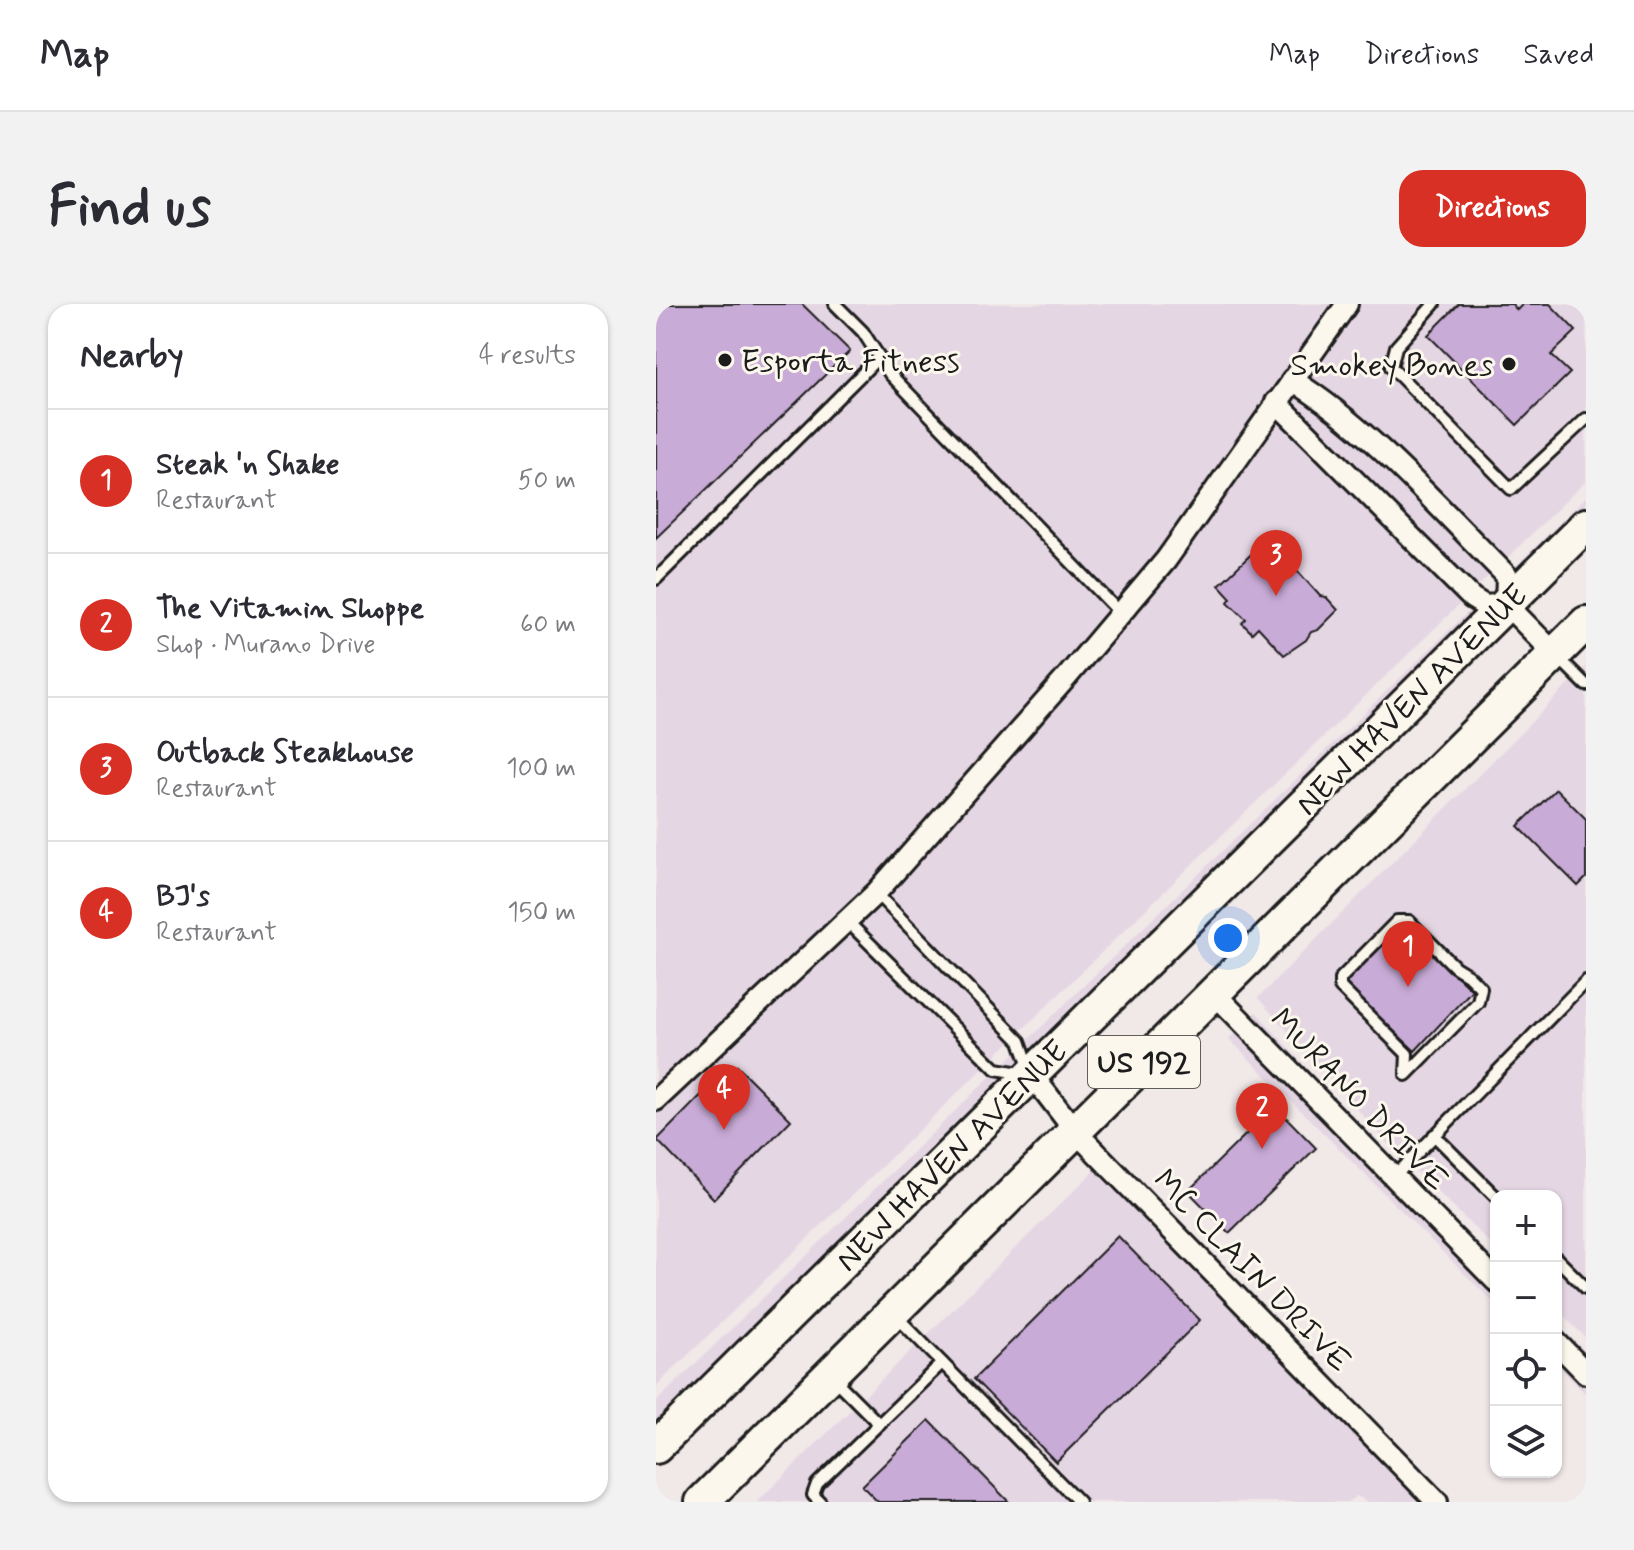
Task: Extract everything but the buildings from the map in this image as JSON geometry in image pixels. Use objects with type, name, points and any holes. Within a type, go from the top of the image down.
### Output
[{"type":"main road","name":"NEW HAVEN AVENUE","points":[[656,1447],[1586,525]]},
{"type":"main road","name":"US 192","points":[[702,1502],[1586,623]]},
{"type":"street","points":[[656,1100],[876,893],[1121,614],[1166,560],[1347,304]]},
{"type":"street","points":[[1292,380],[1322,398],[1367,438],[1507,576],[1506,604],[1555,654]]},
{"type":"street","points":[[1276,402],[1472,598],[1485,606],[1506,604]]},
{"type":"street","name":"MURANO DRIVE","points":[[1214,993],[1490,1275]]},
{"type":"street","name":"MC CLAIN DRIVE","points":[[1032,1075],[1075,1131],[1437,1502]]},
{"type":"street","points":[[1562,1348],[1586,1373]]},
{"type":"lane","points":[[835,304],[863,332],[890,374],[1121,614]]},
{"type":"lane","points":[[1434,304],[1396,347],[1391,367],[1511,489],[1586,419]]},
{"type":"lane","points":[[656,579],[879,357]]},
{"type":"lane","points":[[1555,654],[1586,685]]},
{"type":"lane","points":[[847,921],[996,1069],[1032,1075],[1020,1041],[876,893]]},
{"type":"lane","points":[[1397,921],[1409,921],[1481,988],[1478,1002],[1406,1075],[1407,1054],[1340,987],[1340,979],[1397,921]]},
{"type":"lane","points":[[1394,1177],[1586,981]]},
{"type":"lane","points":[[1434,1135],[1490,1191]]},
{"type":"lane","points":[[1560,1262],[1586,1288]]},
{"type":"lane","points":[[893,1312],[1079,1502]]},
{"type":"lane","points":[[820,1502],[813,1495],[817,1484],[942,1363]]},
{"type":"lane","points":[[830,1375],[879,1424]]},
{"type":"shaded area","points":[[656,304],[1586,304],[1586,481],[656,1386]]},
{"type":"shaded area","points":[[1586,497],[1586,506],[1518,573],[1515,567]]},
{"type":"shaded area","points":[[1469,611],[1476,615],[656,1422],[656,1402]]},
{"type":"shaded area","points":[[1586,667],[1586,1338],[1562,1314],[1562,1190],[1490,1190],[1490,1243],[1385,1140],[1258,998]]},
{"type":"shaded area","points":[[1256,1012],[1378,1147],[1490,1258],[1490,1299],[1229,1039]]},
{"type":"shaded area","points":[[1097,1168],[1421,1494],[1413,1502],[1368,1502],[1357,1496],[1347,1502],[757,1502]]},
{"type":"shaded area","points":[[1562,1329],[1586,1352],[1586,1394],[1562,1370]]},
{"type":"place","name":"Esporta Fitness","points":[[725,360]]},
{"type":"place","name":"Smokey Bones","points":[[1509,364]]},
{"type":"place","name":"Outback Steakhouse","points":[[1276,596]]},
{"type":"place","name":"Steak 'n Shake","points":[[1408,987]]},
{"type":"place","name":"BJ's","points":[[724,1130]]},
{"type":"place","name":"The Vitamin Shoppe","points":[[1262,1149]]}]
